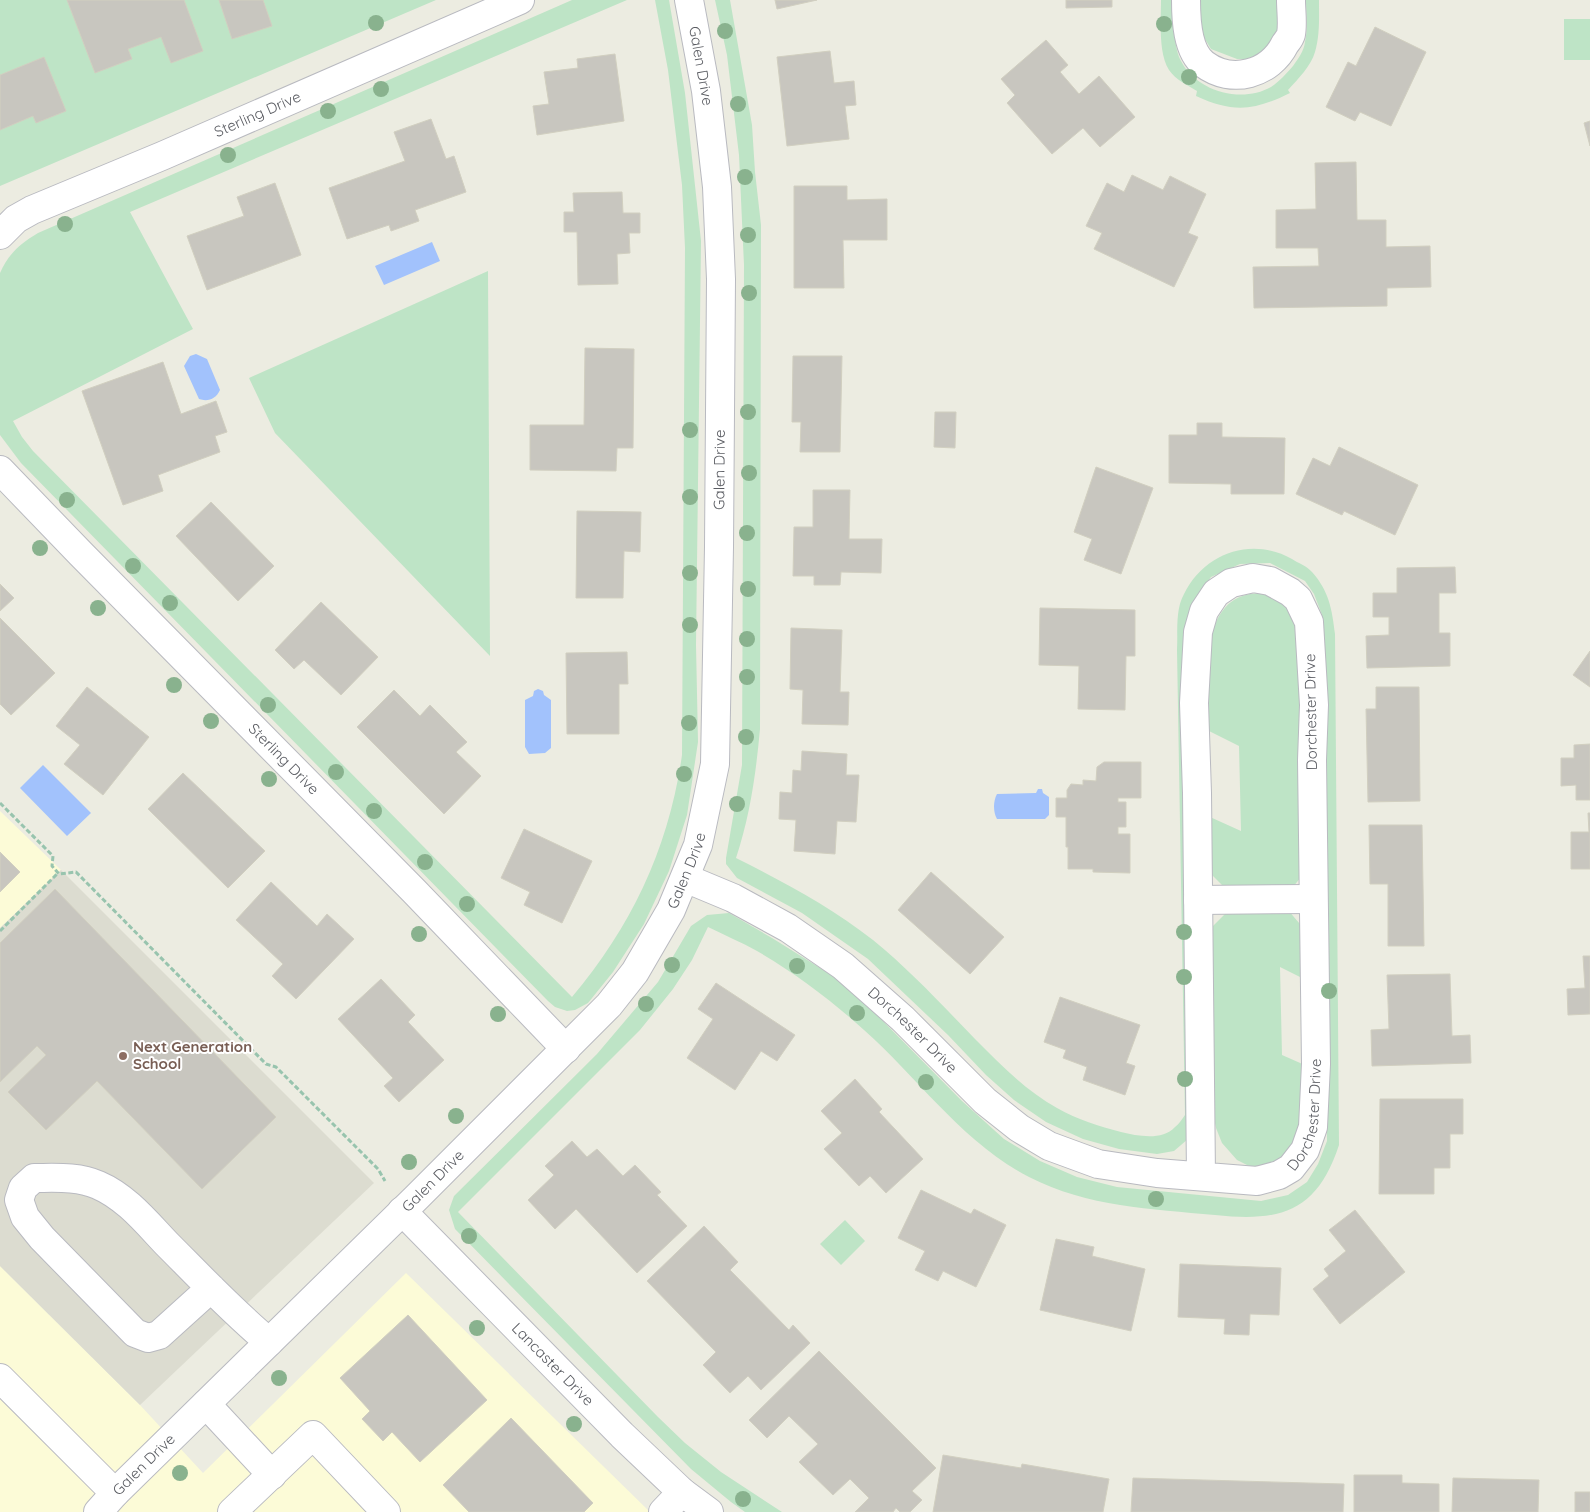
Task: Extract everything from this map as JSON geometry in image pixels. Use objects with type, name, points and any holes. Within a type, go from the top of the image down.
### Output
[{"type":"street","name":"Sterling Drive","points":[[0,234],[16,219],[32,210],[162,156],[520,0]]},
{"type":"street","name":"Galen Drive","points":[[106,1502],[609,1005],[635,972],[668,918],[686,878],[700,837],[715,764],[721,279],[717,187],[706,91],[689,0]]},
{"type":"street","points":[[1186,0],[1186,25],[1193,48],[1203,64],[1222,73],[1244,74],[1265,68],[1280,54],[1291,35],[1291,0]]},
{"type":"street","name":"Sterling Drive","points":[[0,470],[407,884],[566,1049]]},
{"type":"street","name":"Dorchester Drive","points":[[686,878],[733,898],[788,928],[843,966],[903,1019],[984,1101],[1018,1128],[1049,1146],[1098,1164],[1157,1173],[1257,1181],[1279,1175],[1291,1168],[1305,1150],[1313,1127],[1316,1064],[1312,760],[1314,705],[1309,622],[1298,599],[1270,580],[1253,578],[1231,582],[1216,594],[1204,611],[1198,632],[1194,703],[1202,1176]]},
{"type":"street","points":[[1198,900],[1313,899]]},
{"type":"street","points":[[211,1288],[159,1335],[148,1338],[135,1333],[36,1231],[25,1217],[19,1200],[23,1188],[34,1178],[64,1178],[96,1184],[122,1198],[243,1320],[269,1342]]},
{"type":"street","name":"Lancaster Drive","points":[[402,1211],[622,1435],[682,1492],[709,1512]]},
{"type":"street","points":[[0,1378],[106,1502]]},
{"type":"street","points":[[206,1404],[272,1474]]},
{"type":"street","points":[[239,1510],[272,1474],[314,1435],[386,1512]]},
{"type":"street","points":[[662,1512],[682,1492]]},
{"type":"path","points":[[0,803],[53,856],[52,866],[58,873]]},
{"type":"path","points":[[0,931],[58,873],[76,872],[266,1064],[276,1067],[378,1169],[385,1181]]},
{"type":"shaded area","points":[[0,0],[436,0],[0,186]]},
{"type":"shaded area","points":[[572,0],[627,0],[130,212],[193,329],[13,421],[33,451],[572,997],[613,942],[645,884],[668,822],[682,755],[685,248],[682,185],[668,70],[655,0],[669,0],[685,93],[701,241],[696,645],[698,742],[687,815],[669,871],[644,924],[613,972],[588,1003],[575,1010],[567,1011],[555,1007],[548,1001],[21,463],[0,435],[0,273],[7,260],[16,250],[38,233]]},
{"type":"shaded area","points":[[715,0],[730,0],[752,125],[761,225],[760,729],[752,794],[736,858],[807,896],[873,940],[939,1001],[1004,1068],[1024,1086],[1046,1101],[1073,1116],[1113,1130],[1142,1136],[1163,1134],[1176,1126],[1185,1115],[1177,650],[1178,614],[1181,600],[1193,580],[1204,568],[1230,552],[1261,549],[1277,552],[1305,566],[1318,579],[1329,601],[1335,634],[1339,1145],[1330,1168],[1320,1185],[1308,1198],[1294,1208],[1277,1214],[1238,1217],[1167,1211],[1097,1201],[1051,1187],[1029,1177],[1005,1163],[962,1128],[884,1049],[826,998],[771,959],[708,927],[692,960],[673,989],[640,1030],[458,1212],[685,1443],[721,1472],[782,1512],[745,1512],[691,1469],[455,1229],[449,1210],[454,1196],[597,1054],[658,982],[691,926],[707,915],[729,913],[841,981],[962,1101],[1004,1139],[1040,1161],[1077,1177],[1117,1187],[1261,1201],[1288,1195],[1307,1182],[1318,1164],[1327,1141],[1322,615],[1314,594],[1305,581],[1270,563],[1240,564],[1211,577],[1196,599],[1188,1139],[1174,1151],[1157,1154],[1119,1149],[1083,1139],[1046,1122],[1014,1100],[986,1075],[948,1035],[868,959],[802,913],[737,878],[726,864],[726,858],[742,765],[744,265],[739,155],[727,55]]},
{"type":"shaded area","points":[[1161,0],[1173,0],[1175,40],[1181,61],[1197,80],[1220,92],[1246,94],[1259,92],[1271,87],[1285,75],[1299,58],[1304,45],[1307,26],[1306,0],[1319,0],[1317,46],[1307,67],[1288,90],[1290,93],[1265,103],[1243,108],[1221,105],[1196,96],[1197,91],[1175,77],[1165,63],[1161,36]]},
{"type":"shaded area","points":[[1200,0],[1280,0],[1278,35],[1262,53],[1248,59],[1237,59],[1211,49],[1200,31]]},
{"type":"shaded area","points":[[1564,19],[1590,19],[1590,60],[1564,60]]},
{"type":"shaded area","points":[[488,271],[490,656],[275,433],[249,378]]},
{"type":"shaded area","points":[[1262,593],[1285,605],[1300,626],[1305,872],[1289,892],[1230,893],[1211,874],[1210,817],[1241,831],[1239,746],[1209,731],[1209,645],[1216,621],[1225,607],[1238,598]]},
{"type":"shaded area","points":[[0,811],[61,870],[0,928]]},
{"type":"shaded area","name":"Next Generation School","points":[[61,870],[374,1183],[140,1405],[0,1266],[0,928]]},
{"type":"shaded area","points":[[1230,909],[1288,910],[1305,930],[1306,980],[1280,967],[1282,1055],[1307,1066],[1308,1118],[1295,1149],[1267,1167],[1251,1167],[1237,1160],[1222,1143],[1216,1128],[1212,1108],[1210,929]]},
{"type":"shaded area","points":[[845,1220],[865,1241],[841,1265],[820,1244]]},
{"type":"shaded area","points":[[0,1266],[140,1405],[203,1473],[406,1273],[650,1512],[0,1512]]},
{"type":"water","points":[[432,242],[440,261],[384,285],[375,266]]},
{"type":"water","points":[[196,354],[207,359],[220,390],[211,399],[199,399],[184,366],[190,356]]},
{"type":"water","points":[[538,689],[543,691],[544,695],[551,700],[551,748],[545,753],[529,754],[525,747],[525,700],[533,696],[534,691]]},
{"type":"water","points":[[43,765],[91,813],[67,836],[20,788]]},
{"type":"water","points":[[1038,789],[1042,789],[1043,793],[1049,797],[1049,815],[1045,819],[997,819],[994,806],[997,794],[1036,793]]},
{"type":"building","points":[[67,0],[184,0],[203,51],[171,63],[161,37],[128,49],[132,59],[95,73]]},
{"type":"building","points":[[219,0],[263,0],[272,26],[232,39]]},
{"type":"building","points":[[775,0],[817,0],[777,9]]},
{"type":"building","points":[[1066,0],[1112,0],[1112,7],[1066,8]]},
{"type":"building","points":[[1375,27],[1426,52],[1391,126],[1360,112],[1355,121],[1326,107],[1348,62],[1356,66]]},
{"type":"building","points":[[1046,40],[1068,65],[1060,72],[1079,94],[1099,76],[1135,117],[1100,147],[1083,128],[1052,154],[1007,103],[1015,95],[1001,79]]},
{"type":"building","points":[[830,51],[834,83],[854,81],[856,105],[845,106],[849,139],[787,146],[777,57]]},
{"type":"building","points":[[615,54],[624,121],[537,135],[533,106],[549,104],[544,72],[578,68],[577,59]]},
{"type":"building","points":[[44,57],[66,111],[36,123],[33,116],[0,130],[0,75]]},
{"type":"building","points":[[431,119],[446,159],[454,156],[466,192],[415,210],[419,221],[391,231],[389,225],[347,239],[329,188],[405,161],[394,132]]},
{"type":"building","points":[[1590,121],[1590,146],[1584,123]]},
{"type":"building","points":[[1356,162],[1357,220],[1386,220],[1386,247],[1430,246],[1431,287],[1387,288],[1387,306],[1254,308],[1253,267],[1319,266],[1318,248],[1276,248],[1276,210],[1316,209],[1315,163]]},
{"type":"building","points":[[1132,175],[1163,190],[1170,176],[1206,194],[1188,233],[1198,237],[1174,287],[1094,249],[1102,233],[1086,226],[1107,183],[1124,192]]},
{"type":"building","points":[[275,183],[301,255],[207,290],[187,236],[244,216],[237,197]]},
{"type":"building","points":[[794,186],[847,186],[847,200],[887,199],[887,240],[843,240],[844,288],[794,288]]},
{"type":"building","points":[[622,192],[623,213],[640,213],[640,233],[629,233],[630,253],[617,254],[618,284],[578,285],[577,232],[564,232],[564,212],[574,212],[573,193]]},
{"type":"building","points":[[585,348],[634,349],[633,448],[617,448],[616,471],[530,470],[530,425],[584,425]]},
{"type":"building","points":[[793,356],[842,356],[840,452],[800,452],[801,422],[792,422]]},
{"type":"building","points":[[163,362],[181,414],[216,401],[227,432],[215,436],[220,452],[158,475],[163,491],[123,505],[82,391]]},
{"type":"building","points":[[935,412],[956,412],[955,448],[934,447]]},
{"type":"building","points":[[1197,423],[1222,423],[1222,437],[1285,438],[1284,494],[1231,494],[1231,484],[1169,483],[1169,435],[1197,435]]},
{"type":"building","points":[[1339,447],[1418,485],[1395,535],[1344,511],[1342,515],[1296,494],[1313,458],[1330,466]]},
{"type":"building","points":[[1096,467],[1153,488],[1121,574],[1084,560],[1092,539],[1074,532]]},
{"type":"building","points":[[813,490],[850,490],[849,539],[882,539],[881,573],[841,572],[840,585],[814,585],[814,576],[793,576],[794,527],[813,527]]},
{"type":"building","points":[[211,502],[274,566],[238,601],[176,536]]},
{"type":"building","points":[[577,511],[641,512],[640,552],[624,551],[623,598],[576,598]]},
{"type":"building","points":[[1455,567],[1456,593],[1439,593],[1439,633],[1450,633],[1450,666],[1367,668],[1366,636],[1389,635],[1389,617],[1373,617],[1373,593],[1397,593],[1397,568]]},
{"type":"building","points":[[0,584],[14,598],[0,611]]},
{"type":"building","points":[[321,602],[378,657],[341,695],[304,660],[294,669],[275,650]]},
{"type":"building","points":[[1040,608],[1135,610],[1135,656],[1126,656],[1125,710],[1078,709],[1079,666],[1039,665]]},
{"type":"building","points":[[0,618],[55,673],[11,715],[0,704]]},
{"type":"building","points":[[791,628],[842,630],[840,692],[849,692],[848,725],[802,724],[803,690],[790,689]]},
{"type":"building","points":[[1590,651],[1590,687],[1573,675]]},
{"type":"building","points":[[627,652],[628,684],[619,684],[619,734],[567,734],[566,653]]},
{"type":"building","points":[[87,687],[149,737],[103,795],[64,764],[80,745],[56,726]]},
{"type":"building","points":[[1376,687],[1419,687],[1420,801],[1368,802],[1366,709],[1376,709]]},
{"type":"building","points":[[394,690],[420,716],[430,705],[467,742],[456,752],[481,776],[444,814],[357,727]]},
{"type":"building","points":[[1590,744],[1590,800],[1576,800],[1576,785],[1561,786],[1561,758],[1574,758],[1574,745]]},
{"type":"building","points":[[802,751],[847,754],[846,775],[859,775],[856,822],[837,821],[835,854],[794,851],[796,820],[779,819],[780,792],[792,793],[793,770],[801,771]]},
{"type":"building","points":[[1104,762],[1141,762],[1141,798],[1118,798],[1118,802],[1126,802],[1126,827],[1118,827],[1118,834],[1130,834],[1130,873],[1093,872],[1093,869],[1068,869],[1066,817],[1056,817],[1056,798],[1067,798],[1067,790],[1071,784],[1083,785],[1083,780],[1096,781],[1097,767]]},
{"type":"building","points":[[183,773],[265,851],[228,888],[148,809]]},
{"type":"building","points":[[1588,813],[1590,813],[1590,869],[1571,869],[1571,832],[1589,832]]},
{"type":"building","points":[[1369,825],[1422,825],[1424,946],[1388,946],[1388,884],[1370,884]]},
{"type":"building","points":[[524,829],[592,861],[562,923],[524,905],[530,892],[501,878]]},
{"type":"building","points":[[0,852],[20,872],[0,892]]},
{"type":"building","points":[[931,872],[1004,937],[970,974],[898,910]]},
{"type":"building","points":[[271,882],[317,926],[327,914],[354,939],[296,999],[272,976],[283,964],[236,920]]},
{"type":"building","points":[[55,889],[276,1117],[202,1189],[97,1081],[46,1130],[8,1092],[46,1055],[37,1046],[0,1082],[0,943]]},
{"type":"building","points":[[1583,956],[1590,956],[1590,1014],[1568,1015],[1567,989],[1585,988]]},
{"type":"building","points":[[1450,974],[1452,1036],[1470,1035],[1471,1063],[1372,1066],[1371,1030],[1389,1029],[1387,975]]},
{"type":"building","points":[[381,979],[415,1015],[408,1022],[444,1060],[399,1102],[384,1086],[393,1078],[338,1019]]},
{"type":"building","points":[[716,983],[795,1035],[777,1061],[761,1051],[735,1090],[687,1058],[713,1019],[698,1009]]},
{"type":"building","points":[[1060,997],[1140,1025],[1126,1063],[1135,1066],[1125,1095],[1083,1080],[1087,1067],[1063,1058],[1066,1050],[1044,1042]]},
{"type":"building","points":[[855,1079],[882,1109],[879,1112],[923,1159],[886,1193],[870,1176],[859,1186],[824,1149],[842,1133],[821,1111]]},
{"type":"building","points":[[1380,1099],[1463,1099],[1463,1134],[1450,1134],[1450,1168],[1434,1168],[1434,1194],[1379,1194]]},
{"type":"building","points":[[572,1141],[587,1157],[597,1149],[623,1176],[635,1165],[661,1192],[657,1195],[687,1226],[637,1273],[576,1209],[555,1229],[528,1200],[554,1175],[545,1166]]},
{"type":"building","points":[[921,1190],[971,1214],[974,1209],[1006,1225],[976,1287],[943,1271],[938,1281],[915,1270],[925,1251],[898,1238]]},
{"type":"building","points":[[1355,1210],[1405,1272],[1340,1324],[1313,1289],[1329,1276],[1324,1269],[1346,1251],[1329,1230]]},
{"type":"building","points":[[704,1226],[738,1262],[730,1270],[789,1330],[793,1325],[810,1343],[761,1390],[748,1376],[730,1393],[703,1365],[716,1352],[647,1281]]},
{"type":"building","points":[[1056,1239],[1094,1247],[1092,1256],[1145,1269],[1131,1331],[1040,1310]]},
{"type":"building","points":[[1180,1264],[1281,1268],[1279,1315],[1250,1314],[1249,1335],[1224,1334],[1225,1319],[1178,1317]]},
{"type":"building","points":[[408,1315],[487,1400],[420,1462],[392,1432],[383,1441],[362,1419],[370,1411],[340,1378]]},
{"type":"building","points":[[819,1351],[936,1468],[912,1491],[922,1500],[910,1512],[900,1512],[896,1508],[893,1512],[855,1512],[869,1498],[850,1479],[833,1495],[799,1462],[818,1444],[789,1416],[767,1438],[749,1420]]},
{"type":"building","points":[[511,1418],[593,1503],[584,1512],[469,1512],[443,1485]]},
{"type":"building","points":[[943,1455],[1021,1468],[1022,1464],[1109,1479],[1103,1512],[933,1512]]},
{"type":"building","points":[[1354,1475],[1402,1475],[1402,1483],[1439,1484],[1439,1512],[1354,1512]]},
{"type":"building","points":[[1133,1478],[1344,1484],[1343,1512],[1131,1512]]},
{"type":"building","points":[[1453,1478],[1539,1480],[1538,1512],[1452,1512]]},
{"type":"building","points":[[1575,1492],[1590,1492],[1590,1512],[1575,1512]]},
{"type":"place","name":"Next Generation School","points":[[123,1056]]}]
